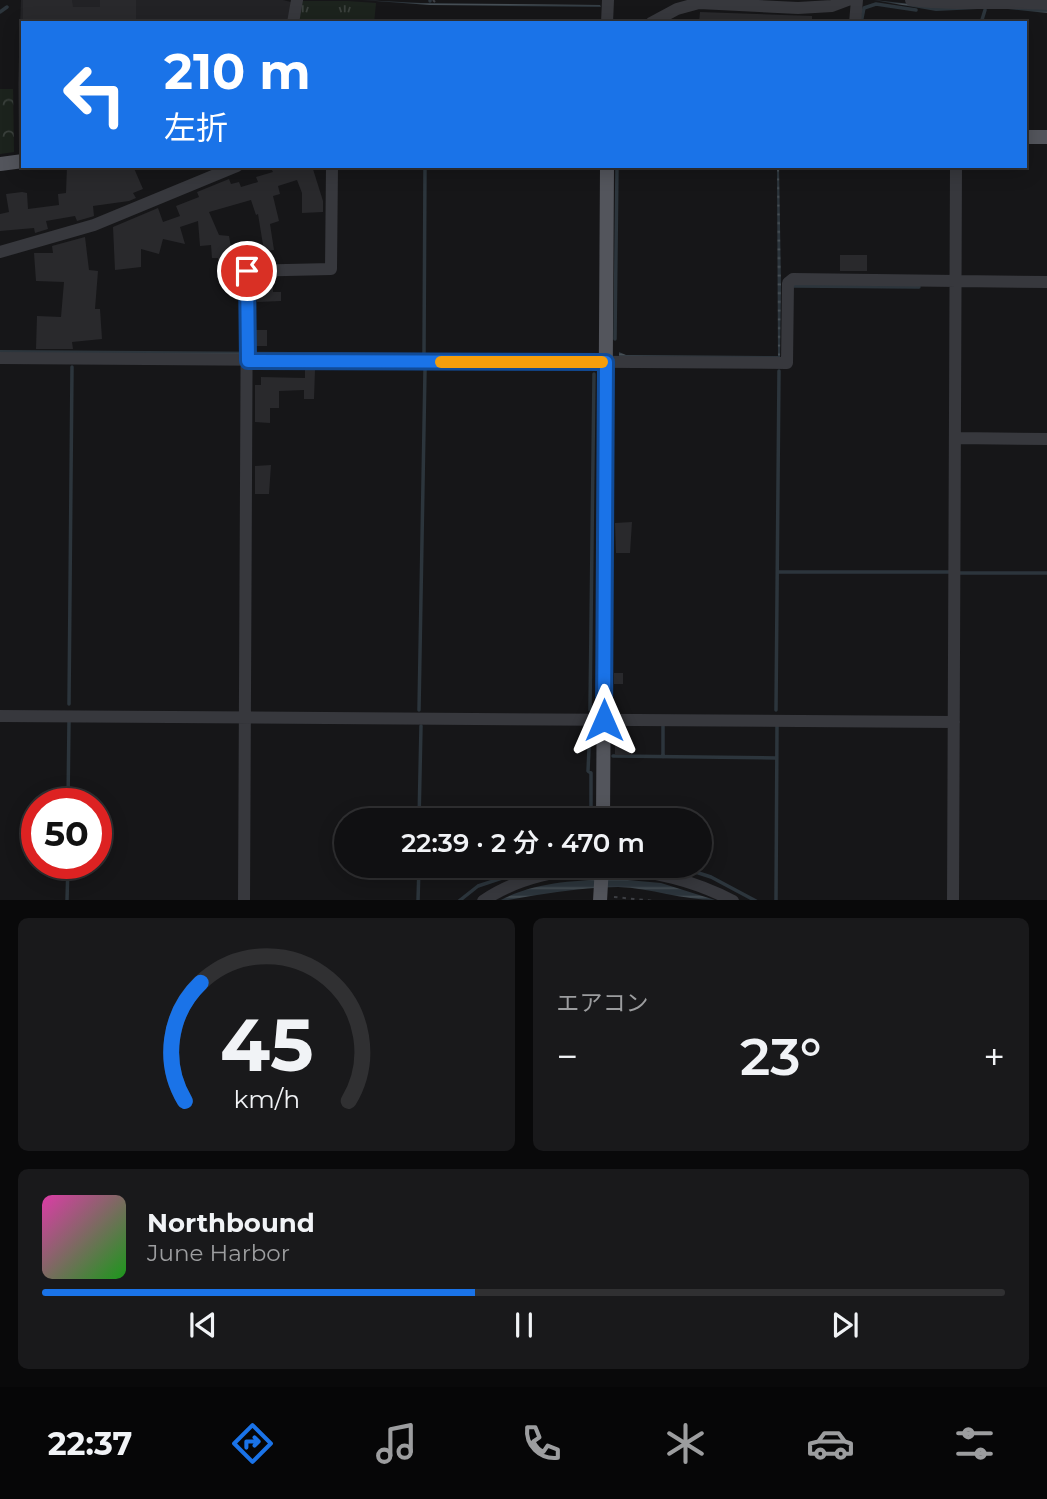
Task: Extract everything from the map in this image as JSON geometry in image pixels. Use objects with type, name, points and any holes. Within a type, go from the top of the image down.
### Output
[{"type":"main road","points":[[1027,138],[1047,137]]},
{"type":"main road","points":[[0,164],[21,161]]},
{"type":"main road","points":[[603,808],[607,168]]},
{"type":"main road","points":[[601,897],[602,878]]},
{"type":"street","points":[[293,21],[297,0]]},
{"type":"street","points":[[607,21],[608,0]]},
{"type":"street","points":[[655,21],[677,9],[699,4],[798,8],[832,6],[848,0]]},
{"type":"street","points":[[856,0],[858,11],[856,21]]},
{"type":"street","points":[[911,0],[935,3],[1009,1],[1047,4]]},
{"type":"street","points":[[0,252],[94,225],[232,168]]},
{"type":"street","points":[[244,900],[247,271],[331,270],[332,168]]},
{"type":"street","points":[[953,900],[956,168]]},
{"type":"street","points":[[0,358],[787,363],[788,283],[793,279],[1047,282]]},
{"type":"street","points":[[956,438],[1047,439]]},
{"type":"street","points":[[0,716],[954,722]]},
{"type":"street","points":[[485,900],[519,880],[534,878]]},
{"type":"street","points":[[671,878],[695,884],[731,900]]},
{"type":"path","points":[[601,897],[642,900]]},
{"type":"shaded area","points":[[21,0],[291,2],[288,21],[21,21],[19,152]]},
{"type":"shaded area","points":[[362,0],[600,5],[601,7],[430,5]]},
{"type":"shaded area","points":[[874,0],[938,7],[996,8],[936,11]]},
{"type":"shaded area","points":[[999,8],[1047,9],[1047,13]]},
{"type":"shaded area","points":[[779,168],[780,359],[619,358],[619,352],[626,355],[778,356]]},
{"type":"shaded area","points":[[0,350],[587,354],[587,358],[0,353]]},
{"type":"shaded area","points":[[616,879],[661,883],[715,900],[618,887],[501,900],[527,889]]},
{"type":"green space","points":[[302,1],[376,3],[374,21],[299,21]]},
{"type":"green space","points":[[0,89],[13,89],[14,152],[0,154]]},
{"type":"building","points":[[23,0],[72,0],[73,7],[100,7],[100,0],[136,0],[136,21],[23,20]]},
{"type":"building","points":[[700,12],[812,16],[812,21],[699,21]]},
{"type":"building","points":[[67,168],[134,168],[143,189],[133,193],[136,198],[129,201],[93,206],[94,216],[91,217],[77,221],[75,216],[46,221],[48,229],[35,233],[34,228],[0,231],[0,214],[9,212],[6,194],[27,193],[28,209],[59,205],[58,194],[66,193]]},
{"type":"building","points":[[271,168],[313,168],[323,201],[323,212],[302,213],[302,193],[297,180],[278,186],[280,194],[273,196],[279,221],[270,224],[274,250],[264,251],[258,214],[256,215],[251,200],[209,212],[219,235],[229,236],[232,253],[262,249],[264,260],[218,264],[218,258],[212,258],[211,245],[200,246],[198,221],[180,227],[185,244],[163,239],[159,254],[141,249],[141,267],[115,270],[113,227],[158,208],[163,222],[180,216],[176,206],[199,197],[197,192],[229,179],[231,184],[239,182],[241,187],[258,182],[256,177],[273,172]]},
{"type":"building","points":[[85,237],[89,270],[98,271],[95,309],[100,309],[102,339],[72,342],[73,349],[36,349],[37,316],[61,317],[64,282],[36,281],[34,253],[53,253],[52,246]]},
{"type":"building","points":[[840,255],[867,255],[867,271],[840,271]]},
{"type":"building","points":[[260,279],[273,279],[273,292],[281,292],[281,301],[257,302],[256,282],[260,282]]},
{"type":"building","points":[[255,330],[267,330],[267,346],[255,346]]},
{"type":"building","points":[[305,370],[315,370],[314,399],[304,399],[304,390],[279,391],[279,408],[270,408],[270,423],[255,422],[255,385],[261,385],[261,377],[305,378]]},
{"type":"building","points":[[271,465],[269,494],[255,494],[255,466]]},
{"type":"building","points":[[632,522],[630,553],[616,553],[615,523]]},
{"type":"building","points":[[614,673],[623,673],[623,684],[614,684]]},
{"type":"building","points":[[615,745],[633,746],[632,755],[615,755]]},
{"type":"waterway","points":[[861,21],[864,8],[876,4],[916,10]]},
{"type":"waterway","points":[[0,12],[7,7]]},
{"type":"waterway","points":[[982,21],[985,10]]},
{"type":"waterway","points":[[424,353],[425,168]]},
{"type":"waterway","points":[[615,339],[617,168]]},
{"type":"waterway","points":[[793,286],[919,287]]},
{"type":"waterway","points":[[69,704],[72,367]]},
{"type":"waterway","points":[[419,710],[425,370]]},
{"type":"waterway","points":[[776,710],[779,371]]},
{"type":"waterway","points":[[590,710],[594,374]]},
{"type":"waterway","points":[[778,572],[950,572]]},
{"type":"waterway","points":[[959,573],[1047,573]]},
{"type":"waterway","points":[[68,788],[69,721]]},
{"type":"waterway","points":[[663,724],[663,757]]},
{"type":"waterway","points":[[419,808],[421,726]]},
{"type":"waterway","points":[[590,726],[588,771],[591,773],[591,808]]},
{"type":"waterway","points":[[776,900],[777,726]]},
{"type":"waterway","points":[[613,756],[776,758]]},
{"type":"waterway","points":[[418,900],[419,878]]},
{"type":"waterway","points":[[460,900],[478,886],[502,878]]},
{"type":"waterway","points":[[712,878],[754,900]]},
{"type":"waterway","points":[[67,900],[68,879]]},
{"type":"slow traffic","points":[[441,362],[602,362]]},
{"type":"route","points":[[247,271],[248,361],[606,362],[604,720]]}]
